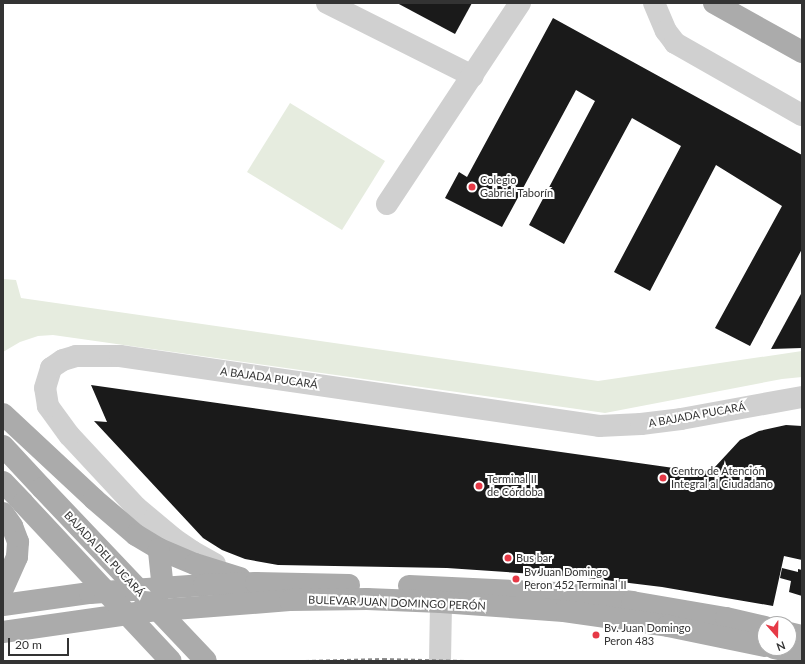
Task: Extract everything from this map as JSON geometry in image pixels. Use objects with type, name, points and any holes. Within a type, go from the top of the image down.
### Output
[{"type":"main road","points":[[714,3],[802,52]]},
{"type":"main road","points":[[3,414],[118,521],[136,535],[159,549],[195,564],[256,583]]},
{"type":"main road","name":"BAJADA DEL PUCARÁ","points":[[3,446],[206,661]]},
{"type":"main road","points":[[3,482],[171,661]]},
{"type":"main road","points":[[3,513],[12,526],[18,542],[17,557],[3,588]]},
{"type":"main road","points":[[148,611],[161,589],[162,572],[159,549]]},
{"type":"main road","name":"BULEVAR JUAN DOMINGO PERÓN","points":[[3,605],[90,593],[256,583],[441,587],[557,593],[632,602],[726,618],[757,625]]},
{"type":"main road","name":"BULEVAR JUAN DOMINGO PERÓN","points":[[3,632],[148,611],[290,600],[367,599],[441,602],[564,611],[668,626],[757,644]]},
{"type":"lane","points":[[327,3],[473,76]]},
{"type":"lane","points":[[387,204],[520,3]]},
{"type":"lane","points":[[654,3],[666,31],[675,43],[802,115]]},
{"type":"lane","name":"A BAJADA PUCARÁ","points":[[256,583],[192,551],[136,507],[69,435],[48,406],[45,388],[51,368],[63,360],[76,356],[120,356],[599,426],[641,424],[681,419],[802,397]]},
{"type":"lane","points":[[440,661],[441,602]]},
{"type":"shaded area","points":[[290,103],[385,161],[342,230],[247,172]]},
{"type":"shaded area","points":[[3,279],[16,280],[21,298],[598,381],[802,351],[802,377],[782,379],[605,413],[53,335],[38,336],[20,342],[3,352]]},
{"type":"building","points":[[397,3],[472,3],[455,34]]},
{"type":"building","points":[[553,18],[802,155],[802,249],[750,346],[715,328],[782,206],[716,165],[650,291],[614,272],[681,146],[632,118],[564,244],[529,225],[595,101],[576,90],[502,227],[445,198],[459,172],[467,177]]},
{"type":"building","points":[[802,292],[802,348],[771,349]]},
{"type":"building","name":"Terminal II de Córdoba","points":[[91,385],[702,472],[714,468],[740,440],[759,431],[786,425],[802,426],[802,560],[784,556],[773,606],[662,587],[580,577],[447,568],[278,565],[245,559],[222,550],[203,538],[94,421],[107,422]]},
{"type":"building","points":[[782,568],[798,572],[798,569],[802,570],[802,596],[789,592],[791,581],[780,578]]},
{"type":"railway","points":[[305,661],[383,659],[466,661]]},
{"type":"place","name":"Colegio Gabriel Taborín","points":[[472,187]]},
{"type":"place","name":"Centro de Atención Integral al Ciudadano","points":[[663,478]]},
{"type":"place","name":"Terminal II de Córdoba","points":[[479,486]]},
{"type":"place","name":"Bus bar","points":[[508,558]]},
{"type":"place","name":"Bv Juan Domingo Peron 452 Terminal II","points":[[516,579]]},
{"type":"place","name":"Bv. Juan Domingo Peron 483","points":[[596,635]]}]
